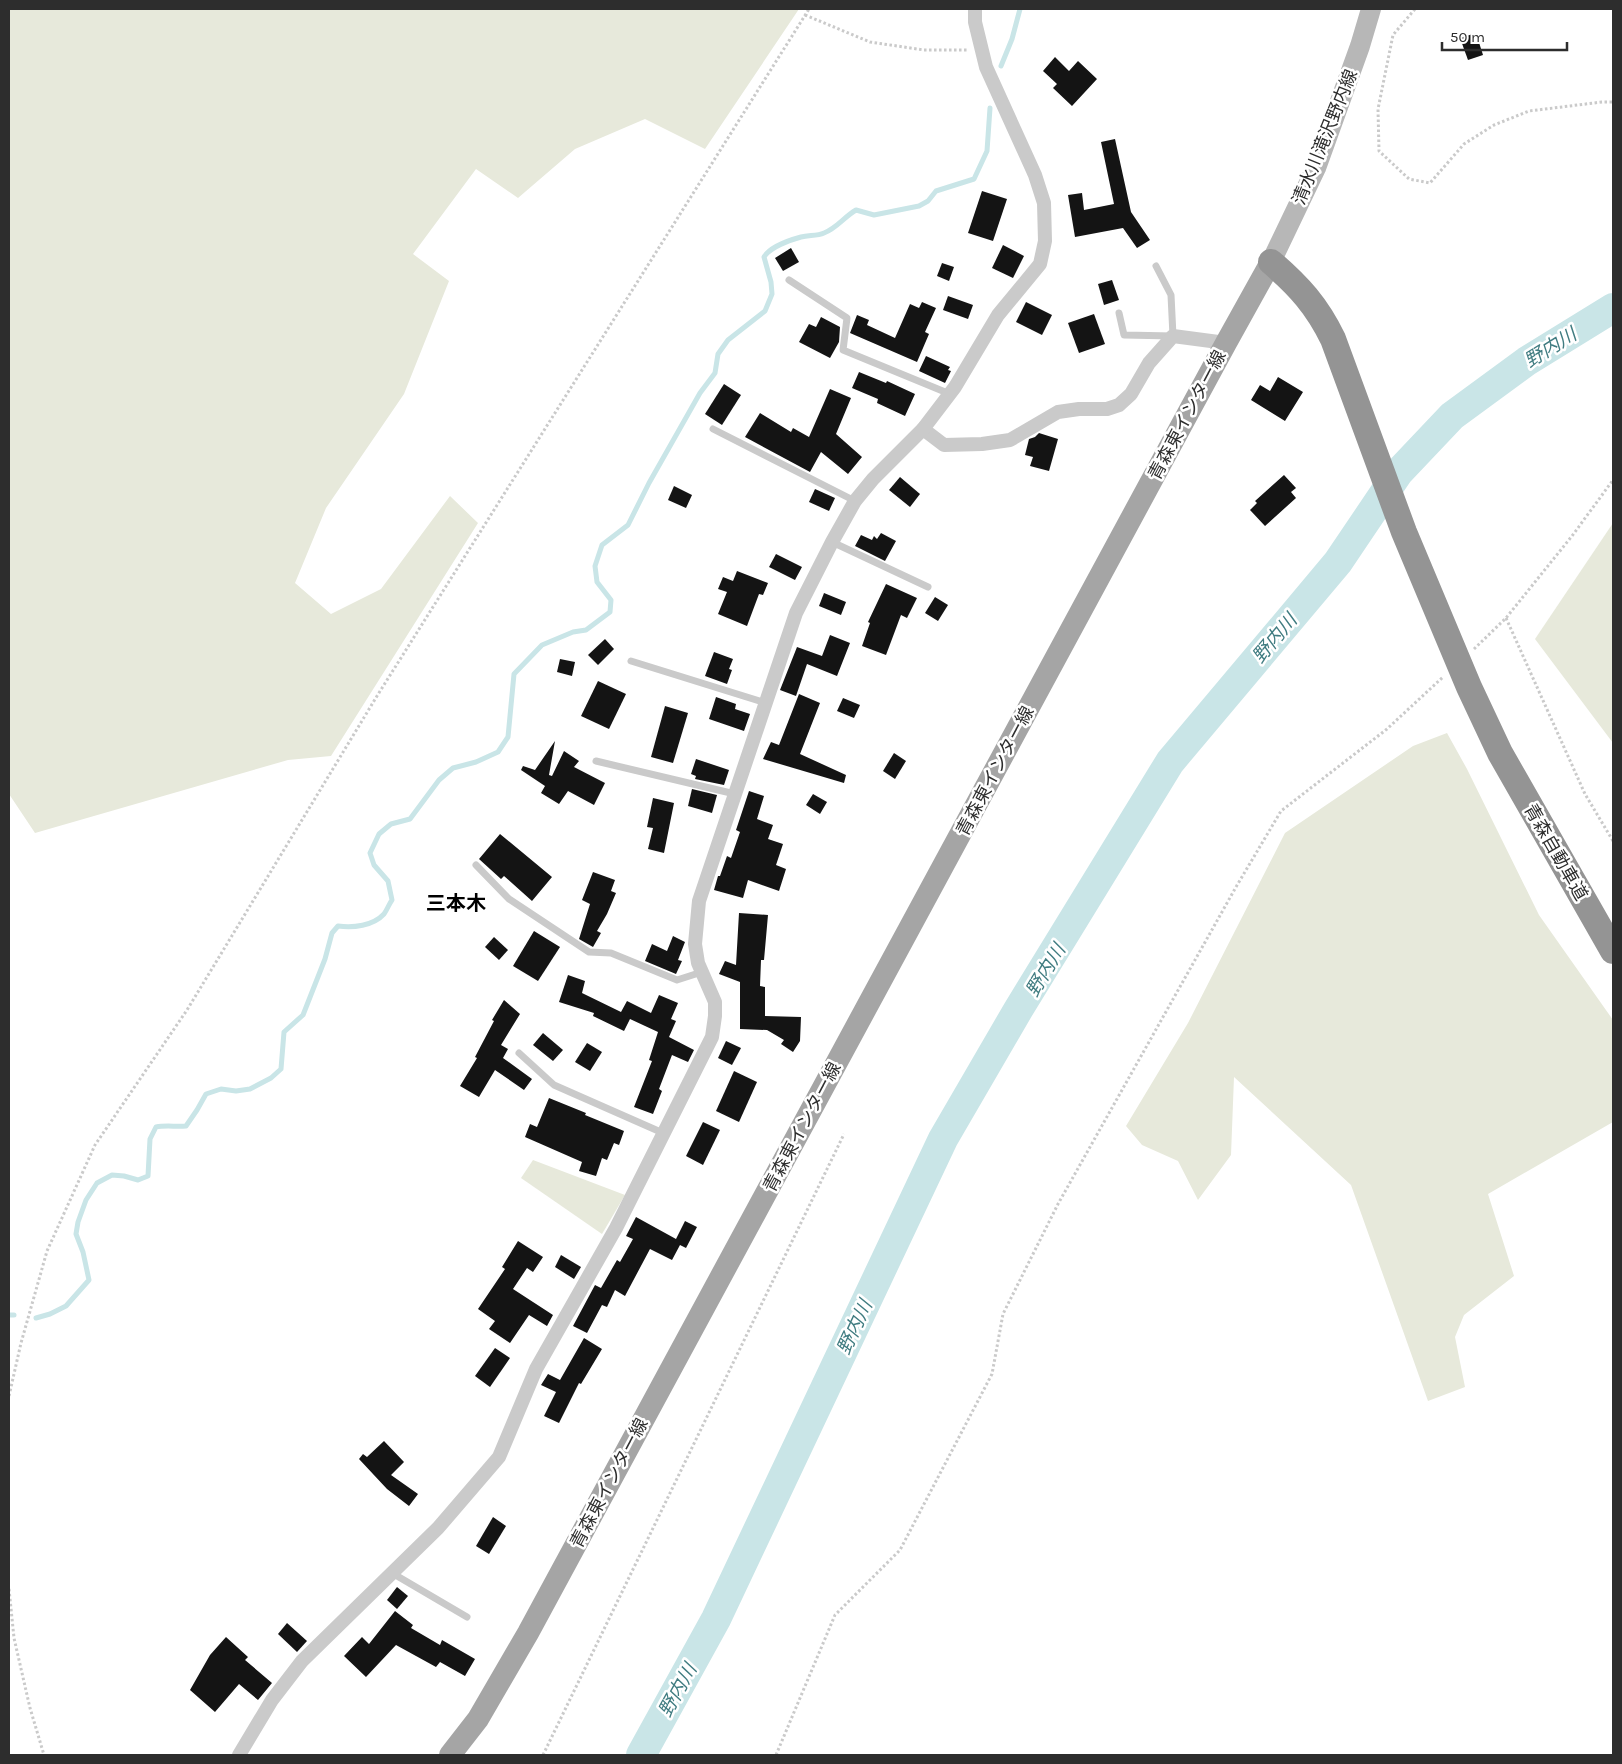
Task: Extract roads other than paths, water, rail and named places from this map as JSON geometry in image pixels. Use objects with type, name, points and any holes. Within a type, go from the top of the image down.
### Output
[{"type":"highway","name":"青森自動車道","points":[[1272,262],[1300,288],[1317,309],[1333,339],[1404,532],[1469,687],[1500,753],[1613,951]]},
{"type":"main road","name":"清水川滝沢野内線","points":[[1272,262],[1316,168],[1360,46],[1371,9]]},
{"type":"main road","name":"青森東インター線","points":[[450,1755],[478,1719],[528,1633],[1226,343],[1272,262]]},
{"type":"street","points":[[239,1755],[272,1700],[302,1660],[438,1528],[499,1457],[536,1369],[616,1228],[712,1037],[715,1016],[714,1002],[698,963],[695,944],[698,901],[796,613],[855,501],[873,478],[923,429],[950,394],[998,315],[1040,264],[1045,241],[1044,203],[1035,175],[986,67],[974,9]]},
{"type":"street","points":[[923,429],[944,444],[982,444],[1010,440],[1058,412],[1079,409],[1107,410],[1119,405],[1131,394],[1149,363],[1173,336],[1226,343]]},
{"type":"lane","points":[[1118,312],[1124,335],[1173,336],[1171,295],[1156,266]]},
{"type":"lane","points":[[789,280],[847,318],[843,350],[950,394]]},
{"type":"lane","points":[[713,429],[855,501]]},
{"type":"lane","points":[[832,542],[928,586]]},
{"type":"lane","points":[[631,661],[766,703]]},
{"type":"lane","points":[[596,761],[735,794]]},
{"type":"lane","points":[[476,865],[509,899],[589,952],[611,953],[677,980],[702,972]]},
{"type":"lane","points":[[520,1054],[554,1085],[663,1133]]},
{"type":"lane","points":[[392,1573],[467,1617]]},
{"type":"waterway","points":[[1001,66],[1012,39],[1020,9]]},
{"type":"waterway","points":[[36,1318],[66,1306],[89,1280],[83,1252],[76,1234],[86,1200],[97,1183],[112,1175],[138,1180],[148,1176],[150,1139],[156,1127],[186,1126],[206,1094],[221,1089],[236,1091],[250,1089],[271,1078],[281,1069],[284,1032],[303,1015],[325,959],[332,933],[338,926],[350,927],[369,924],[384,914],[392,900],[388,881],[374,865],[370,853],[379,834],[391,824],[410,819],[439,780],[453,768],[476,762],[498,752],[508,737],[514,674],[542,645],[573,632],[586,630],[610,612],[611,600],[597,582],[595,566],[602,545],[628,525],[649,483],[700,393],[715,373],[718,354],[728,340],[765,311],[772,294],[771,282],[764,257],[767,253],[786,242],[829,231],[856,210],[874,215],[919,206],[928,201],[936,191],[974,179],[987,151],[990,108]]},
{"type":"waterway","name":"野内川","points":[[641,1755],[716,1619],[943,1139],[1018,1010],[1170,762],[1338,562],[1398,473],[1452,416],[1527,361],[1613,308]]},
{"type":"waterway","points":[[9,1315],[14,1315]]},
{"type":"district","name":"三本木","points":[[456,903]]}]
